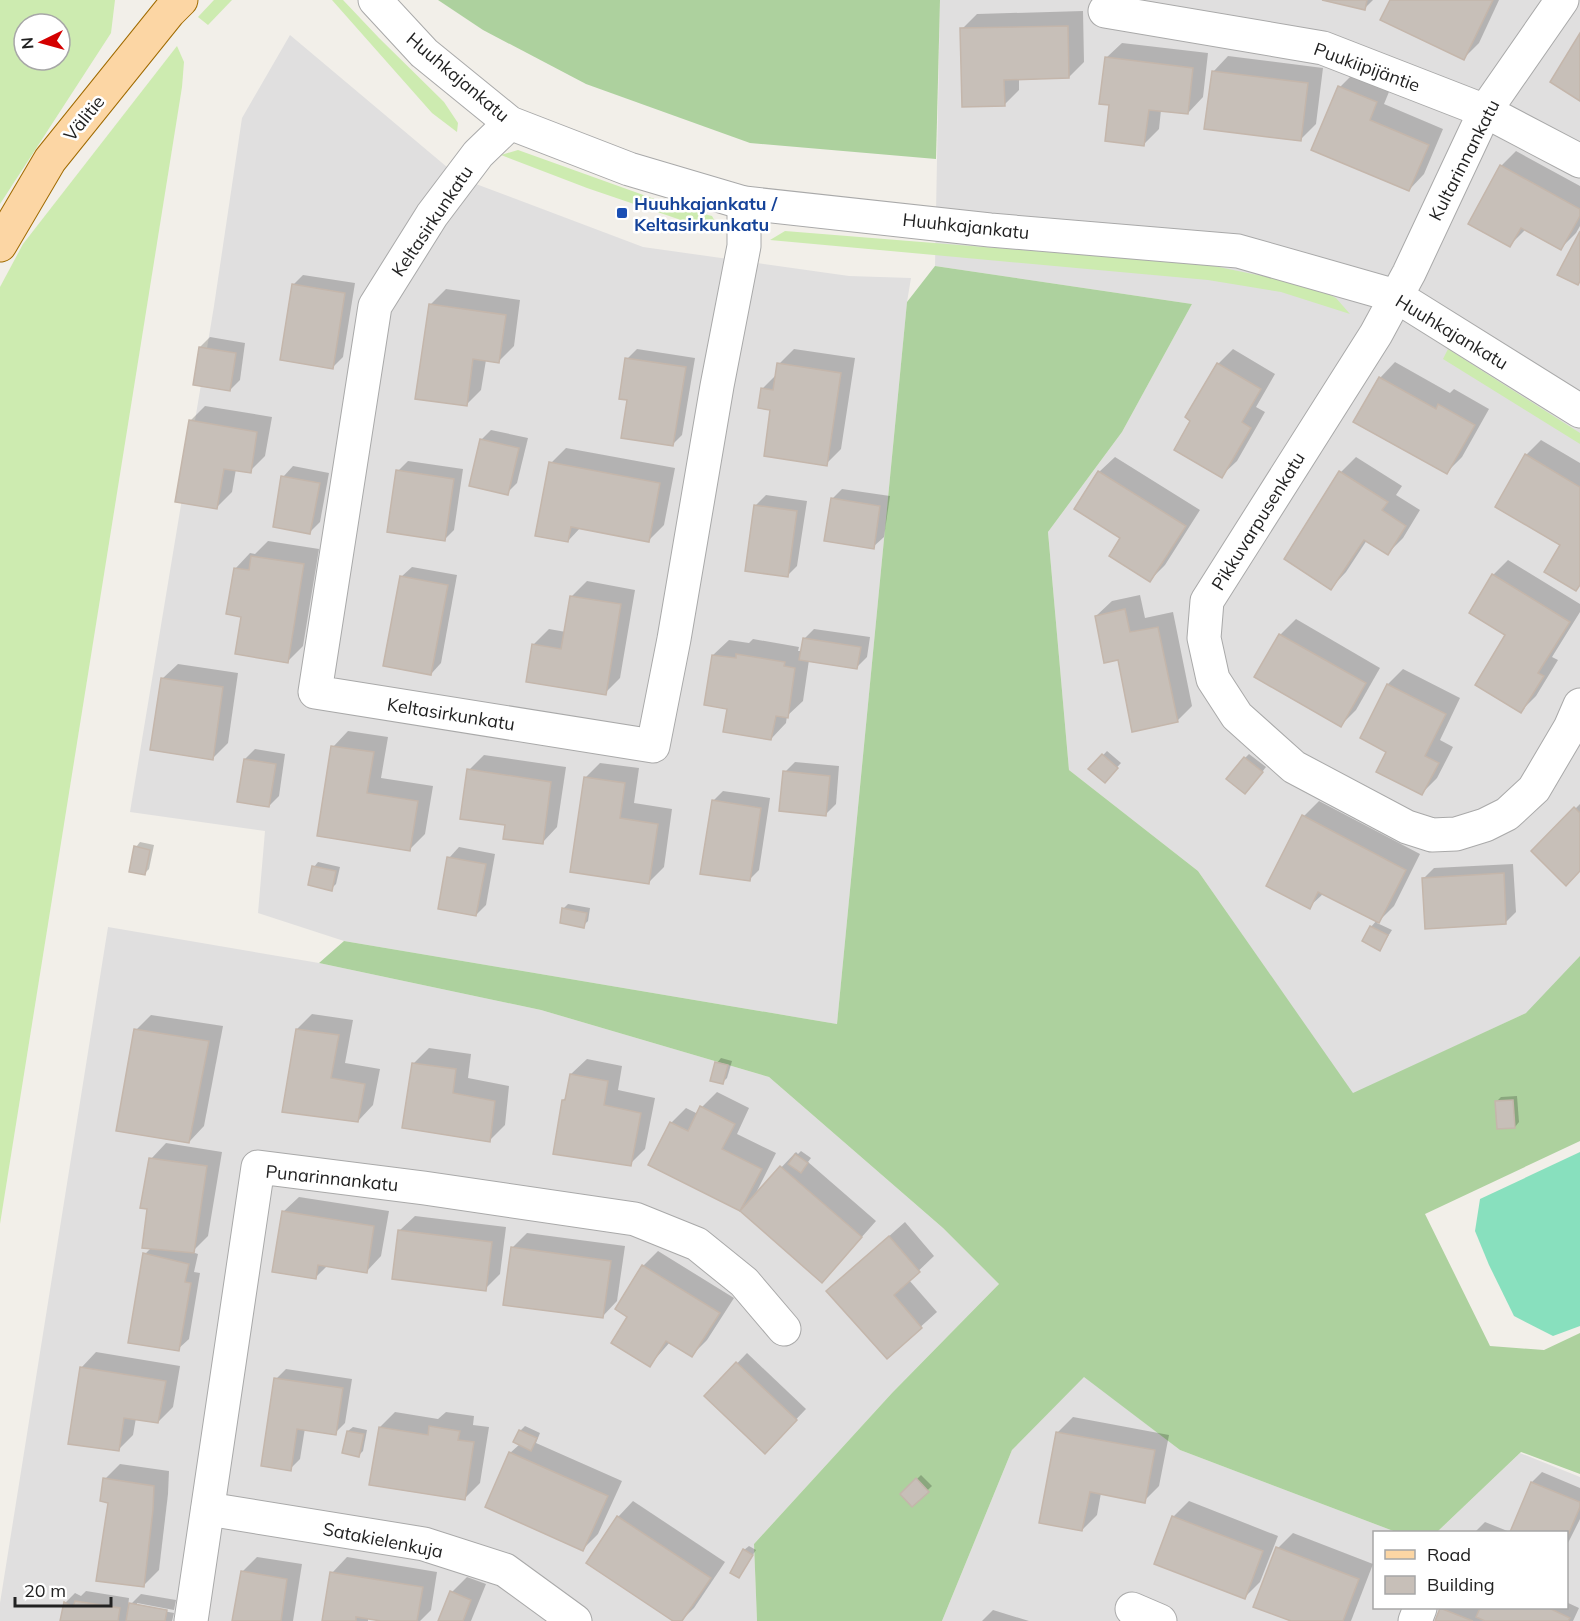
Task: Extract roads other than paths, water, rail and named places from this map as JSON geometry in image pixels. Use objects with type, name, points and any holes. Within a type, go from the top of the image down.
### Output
[{"type":"main road","name":"Välitie","points":[[0,246],[50,160],[181,0]]},
{"type":"street","name":"Huuhkajankatu","points":[[375,0],[424,52],[510,123],[629,169],[744,202],[990,230],[1238,251],[1396,296],[1580,411]]},
{"type":"street","name":"Kultarinnankatu","points":[[1396,296],[1485,111],[1562,0]]},
{"type":"street","name":"Puukiipijäntie","points":[[1105,11],[1323,48],[1485,111],[1580,161]]},
{"type":"street","name":"Keltasirkunkatu","points":[[510,123],[478,154],[432,215],[375,306],[315,692],[653,746],[744,246],[744,202]]},
{"type":"street","name":"Pikkuvarpusenkatu","points":[[1396,296],[1376,334],[1207,601],[1204,638],[1213,679],[1238,716],[1294,767],[1407,827],[1432,835],[1456,834],[1485,825],[1507,814],[1534,789],[1570,728],[1580,705]]},
{"type":"street","name":"Punarinnankatu","points":[[191,1621],[258,1167],[424,1188],[635,1219],[697,1244],[744,1282],[784,1329]]},
{"type":"street","name":"Satakielenkuja","points":[[208,1509],[424,1544],[505,1570],[575,1621]]},
{"type":"place","name":"Huuhkajankatu / Keltasirkunkatu","points":[[622,213]]}]
